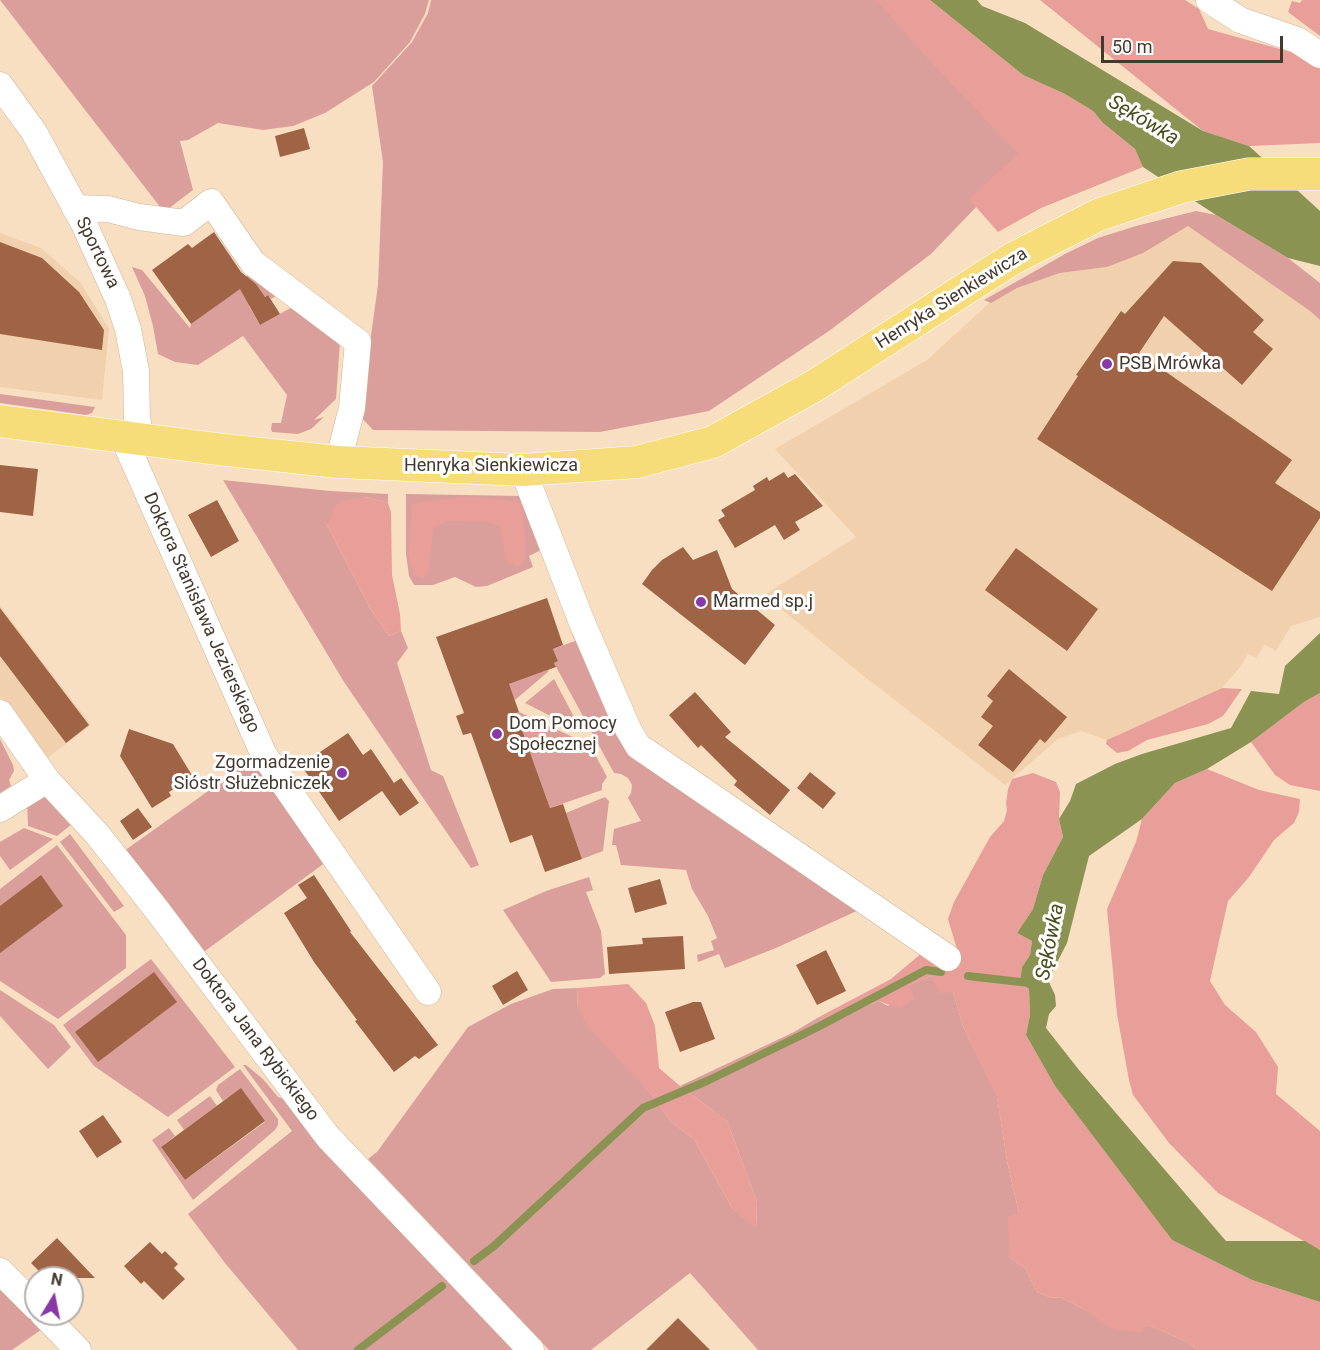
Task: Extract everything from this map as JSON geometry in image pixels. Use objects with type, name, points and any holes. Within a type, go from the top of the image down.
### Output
[{"type":"main road","name":"Henryka Sienkiewicza","points":[[0,421],[338,462],[523,470],[637,462],[713,442],[814,386],[1012,259],[1098,215],[1181,187],[1250,174],[1320,174]]},
{"type":"street","points":[[1209,0],[1240,20],[1296,40],[1320,55]]},
{"type":"street","name":"Sportowa","points":[[0,85],[34,132],[109,275],[128,329],[137,379],[137,417],[132,438]]},
{"type":"street","points":[[75,207],[108,209],[139,217],[184,223],[211,202],[252,263],[358,342],[351,408],[338,462]]},
{"type":"street","name":"Doktora Stanisława Jezierskiego","points":[[132,438],[264,755],[428,992]]},
{"type":"street","points":[[523,470],[581,621],[628,729],[638,746],[948,958]]},
{"type":"street","name":"Doktora Jana Rybickiego","points":[[0,713],[48,780],[97,834],[171,928],[328,1137],[531,1350]]},
{"type":"street","points":[[0,809],[48,780]]},
{"type":"street","points":[[0,1271],[24,1295]]},
{"type":"street","points":[[55,1326],[78,1350]]},
{"type":"shaded area","points":[[0,0],[429,0],[425,14],[410,42],[374,82],[325,113],[293,126],[263,130],[218,123],[188,140],[180,141],[193,190],[164,212]]},
{"type":"shaded area","points":[[431,0],[879,0],[1027,154],[931,254],[829,331],[709,411],[600,432],[373,430],[360,416],[378,285],[383,162],[372,86],[412,42],[428,13]]},
{"type":"shaded area","points":[[876,0],[930,0],[1023,75],[1065,94],[1093,111],[1103,123],[1135,149],[1143,167],[1041,208],[998,232],[969,199],[1018,154]]},
{"type":"shaded area","points":[[1040,0],[1185,0],[1199,9],[1208,29],[1305,56],[1320,69],[1320,143],[1249,146],[1203,131]]},
{"type":"shaded area","points":[[1302,0],[1320,0],[1320,36],[1288,12],[1292,1],[1300,3]]},
{"type":"shaded area","points":[[1196,211],[1216,215],[1288,258],[1320,283],[1320,320],[1188,226],[1143,253],[1107,267],[1060,273],[1017,288],[991,303],[984,300],[1098,238]]},
{"type":"shaded area","points":[[1188,226],[1320,320],[1320,617],[1291,626],[1276,651],[1265,645],[1256,658],[1248,654],[1222,688],[1107,740],[1081,731],[1058,739],[1005,785],[861,674],[764,595],[856,537],[775,449],[927,360],[988,304],[1017,288],[1060,273],[1107,267]]},
{"type":"shaded area","points":[[0,233],[41,248],[81,283],[109,329],[102,400],[0,387]]},
{"type":"shaded area","points":[[132,267],[142,270],[190,328],[191,324],[228,297],[225,292],[249,274],[283,292],[271,299],[268,295],[249,306],[260,325],[296,305],[340,342],[336,399],[314,420],[324,417],[311,429],[298,434],[272,432],[272,423],[281,423],[287,395],[243,336],[198,365],[175,362],[158,354],[145,296]]},
{"type":"shaded area","points":[[0,394],[95,407],[92,413],[86,415],[0,403]]},
{"type":"shaded area","points":[[223,480],[330,491],[388,494],[388,503],[366,497],[327,525],[370,608],[389,636],[401,631],[408,648],[397,663],[431,770],[443,776],[479,865],[471,868],[344,682]]},
{"type":"shaded area","points":[[406,494],[523,496],[543,546],[529,556],[533,567],[487,586],[476,587],[455,577],[433,585],[414,585],[409,576],[406,554]]},
{"type":"shaded area","points":[[366,497],[388,503],[391,512],[392,575],[401,631],[389,636],[370,608],[327,525],[338,502]]},
{"type":"shaded area","points":[[463,497],[522,503],[526,552],[524,561],[518,566],[506,561],[500,526],[488,522],[448,521],[433,529],[429,573],[423,578],[413,574],[408,555],[412,504]]},
{"type":"shaded area","points":[[552,580],[561,585],[627,746],[861,909],[776,948],[725,968],[719,954],[698,962],[697,955],[714,950],[711,941],[717,938],[708,916],[692,889],[686,870],[621,865],[616,845],[612,845],[614,829],[641,821],[628,798],[632,785],[628,778],[614,773],[554,663],[558,661],[553,649],[575,641]]},
{"type":"shaded area","points":[[0,606],[91,725],[46,759],[0,697]]},
{"type":"shaded area","points":[[548,670],[515,700],[506,685]]},
{"type":"shaded area","points":[[554,679],[582,732],[525,703]]},
{"type":"shaded area","points":[[1222,688],[1242,689],[1223,716],[1208,724],[1147,740],[1128,751],[1117,753],[1106,744],[1107,740]]},
{"type":"shaded area","points":[[1320,693],[1320,791],[1290,785],[1275,775],[1251,742],[1304,702]]},
{"type":"shaded area","points":[[519,712],[590,745],[607,777],[602,784],[602,790],[550,808],[516,713]]},
{"type":"shaded area","points":[[0,739],[14,771],[9,780],[11,786],[0,793]]},
{"type":"shaded area","points":[[256,757],[326,862],[201,954],[124,851]]},
{"type":"shaded area","points":[[1207,769],[1259,790],[1300,799],[1299,812],[1294,823],[1274,840],[1249,877],[1228,901],[1210,981],[1225,1005],[1256,1032],[1278,1067],[1276,1094],[1320,1131],[1320,1250],[1218,1193],[1169,1143],[1133,1095],[1129,1080],[1117,1014],[1107,909],[1136,842],[1142,819],[1175,783]]},
{"type":"shaded area","points":[[1033,773],[1056,782],[1060,792],[1059,819],[1063,837],[1043,875],[1033,909],[1017,933],[1032,941],[1030,955],[1022,967],[1020,983],[1029,989],[1030,1015],[1026,1035],[1055,1086],[1172,1240],[1252,1280],[1320,1302],[1320,1350],[1198,1350],[1185,1341],[1149,1325],[1140,1333],[1110,1328],[1061,1297],[1052,1298],[1037,1292],[1026,1269],[1009,1257],[1008,1216],[1019,1213],[1007,1161],[997,1097],[963,1026],[953,992],[939,993],[931,976],[909,985],[914,999],[900,1009],[879,1001],[821,1022],[819,1017],[891,979],[923,952],[955,954],[957,949],[948,919],[954,902],[990,837],[1004,821],[1008,789],[1012,779]]},
{"type":"shaded area","points":[[47,793],[72,824],[57,836],[28,826],[27,803]]},
{"type":"shaded area","points":[[605,797],[609,801],[603,851],[582,859],[566,813]]},
{"type":"shaded area","points":[[24,828],[53,839],[10,870],[0,856],[0,842]]},
{"type":"shaded area","points":[[70,834],[124,906],[114,912],[60,842]]},
{"type":"shaded area","points":[[57,845],[126,935],[126,968],[58,1019],[0,981],[0,889]]},
{"type":"shaded area","points":[[589,877],[593,890],[586,892],[601,931],[605,974],[600,978],[551,982],[503,910],[546,891]]},
{"type":"shaded area","points":[[151,959],[235,1067],[168,1117],[94,1066],[63,1025]]},
{"type":"shaded area","points":[[931,976],[953,992],[963,1026],[997,1096],[1007,1161],[1019,1213],[1009,1257],[1026,1269],[1037,1292],[1052,1298],[1061,1297],[1083,1309],[1149,1325],[1185,1341],[1198,1350],[758,1350],[690,1273],[591,1350],[549,1350],[368,1159],[377,1152],[468,1027],[511,1004],[553,989],[578,988],[577,1006],[652,1095],[671,1122],[694,1139],[732,1208],[756,1227],[757,1202],[727,1121],[680,1086],[794,1032],[819,1017],[822,1022],[879,1001],[888,1006],[909,985]]},
{"type":"shaded area","points":[[628,984],[646,1003],[655,1026],[659,1068],[727,1121],[757,1202],[756,1228],[732,1208],[694,1139],[671,1122],[652,1095],[588,1027],[577,1006],[578,988]]},
{"type":"shaded area","points":[[0,990],[54,1025],[71,1047],[48,1069],[0,1016]]},
{"type":"shaded area","points":[[243,1065],[263,1079],[278,1097],[293,1102],[516,1350],[298,1350],[225,1263],[188,1214],[292,1131]]},
{"type":"shaded area","points":[[240,1069],[278,1119],[278,1125],[193,1200],[152,1140],[169,1128],[175,1136],[161,1147],[185,1180],[265,1122],[241,1089],[223,1101],[216,1090],[218,1085]]},
{"type":"shaded area","points":[[210,1096],[217,1106],[184,1130],[177,1120]]},
{"type":"shaded area","points":[[0,1277],[24,1301],[24,1326],[47,1326],[12,1350],[0,1350]]},
{"type":"water","name":"Sękówka","points":[[930,0],[977,0],[982,6],[1025,23],[1203,131],[1249,146],[1320,211],[1320,266],[1288,258],[1216,215],[1143,167],[1135,149],[1103,123],[1093,111],[1065,94],[1023,75]]},
{"type":"water","name":"Sękówka","points":[[1320,633],[1320,693],[1304,702],[1251,742],[1207,769],[1175,783],[1142,819],[1089,856],[1067,943],[1048,980],[1055,995],[1056,1006],[1049,1014],[1046,1028],[1079,1070],[1226,1241],[1305,1241],[1320,1250],[1320,1302],[1252,1280],[1172,1240],[1055,1086],[1026,1035],[1030,1015],[1029,989],[1020,983],[1022,967],[1030,955],[1032,941],[1017,933],[1033,909],[1043,875],[1063,837],[1059,819],[1070,801],[1076,784],[1115,764],[1142,754],[1231,728],[1251,691],[1279,694],[1285,666]]},
{"type":"building","points":[[304,128],[310,149],[280,157],[275,136]]},
{"type":"building","points":[[214,232],[241,272],[256,284],[265,297],[268,295],[280,314],[260,325],[240,289],[191,324],[152,270],[188,244],[192,248]]},
{"type":"building","points":[[0,242],[42,258],[79,292],[104,330],[102,350],[0,334]]},
{"type":"building","points":[[1173,261],[1201,263],[1264,320],[1253,332],[1273,349],[1242,385],[1164,316],[1139,353],[1292,460],[1275,483],[1320,512],[1320,518],[1272,591],[1037,439],[1078,376],[1076,375],[1121,311],[1125,314]]},
{"type":"building","points":[[0,465],[38,469],[33,516],[0,512]]},
{"type":"building","points":[[784,472],[788,478],[795,474],[823,506],[795,522],[800,530],[784,540],[775,525],[735,548],[718,520],[725,516],[721,510],[755,490],[753,486],[767,477],[769,481]]},
{"type":"building","points":[[217,500],[239,541],[211,557],[188,515]]},
{"type":"building","name":"Marmed sp.j","points":[[683,547],[693,560],[717,550],[732,589],[775,625],[745,665],[642,584],[662,560]]},
{"type":"building","points":[[1016,548],[1098,609],[1067,651],[985,590]]},
{"type":"building","name":"Dom Pomocy Społecznej","points":[[547,598],[563,645],[553,649],[558,661],[554,663],[556,667],[509,684],[519,712],[516,713],[550,808],[563,804],[582,859],[545,872],[532,835],[510,843],[471,733],[463,735],[456,716],[464,713],[436,637]]},
{"type":"building","points":[[0,608],[89,725],[66,743],[0,656]]},
{"type":"building","points":[[1009,669],[1067,717],[1045,743],[1040,739],[1013,772],[978,745],[993,726],[981,717],[993,701],[987,696]]},
{"type":"building","points":[[695,692],[731,732],[725,737],[790,790],[770,815],[734,785],[737,781],[701,745],[698,748],[669,715]]},
{"type":"building","points":[[129,729],[173,744],[193,777],[169,792],[171,796],[152,808],[120,756]]},
{"type":"building","name":"Zgormadzenie Sióstr Służebniczek","points":[[348,733],[363,755],[371,749],[394,783],[401,778],[419,803],[400,816],[382,791],[339,821],[301,765]]},
{"type":"building","points":[[810,772],[836,793],[823,809],[797,788]]},
{"type":"building","points":[[138,808],[152,827],[133,840],[120,821]]},
{"type":"building","points":[[41,875],[63,906],[0,953],[0,906]]},
{"type":"building","points":[[314,875],[350,932],[438,1045],[419,1059],[415,1056],[394,1072],[314,962],[284,913],[307,898],[298,885]]},
{"type":"building","points":[[660,879],[667,904],[635,913],[628,888]]},
{"type":"building","points":[[683,936],[685,969],[609,974],[607,947],[643,944],[642,938]]},
{"type":"building","points":[[826,950],[846,991],[817,1005],[796,965]]},
{"type":"building","points":[[517,971],[528,990],[503,1005],[492,986]]},
{"type":"building","points":[[154,972],[177,1002],[98,1062],[75,1032]]},
{"type":"building","points":[[693,1002],[701,1002],[715,1039],[680,1052],[665,1012]]},
{"type":"building","points":[[241,1088],[265,1121],[185,1180],[161,1147]]},
{"type":"building","points":[[103,1115],[122,1142],[97,1158],[79,1131]]},
{"type":"building","points":[[57,1238],[84,1266],[34,1266],[31,1263]]},
{"type":"building","points":[[150,1242],[162,1254],[165,1251],[178,1264],[174,1268],[185,1279],[163,1300],[144,1281],[141,1284],[124,1266]]},
{"type":"building","points":[[84,1266],[95,1278],[84,1278]]},
{"type":"building","points":[[678,1318],[710,1350],[646,1350]]},
{"type":"waterway","points":[[474,1261],[494,1246],[643,1108],[707,1081],[814,1029],[926,970],[941,972]]},
{"type":"waterway","name":"Sękówka","points":[[968,976],[1029,983]]},
{"type":"waterway","points":[[358,1350],[442,1286]]},
{"type":"place","name":"PSB Mrówka","points":[[1107,364]]},
{"type":"place","name":"Marmed sp.j","points":[[701,602]]},
{"type":"place","name":"Dom Pomocy Społecznej","points":[[497,734]]},
{"type":"place","name":"Zgormadzenie Sióstr Służebniczek","points":[[342,773]]}]
